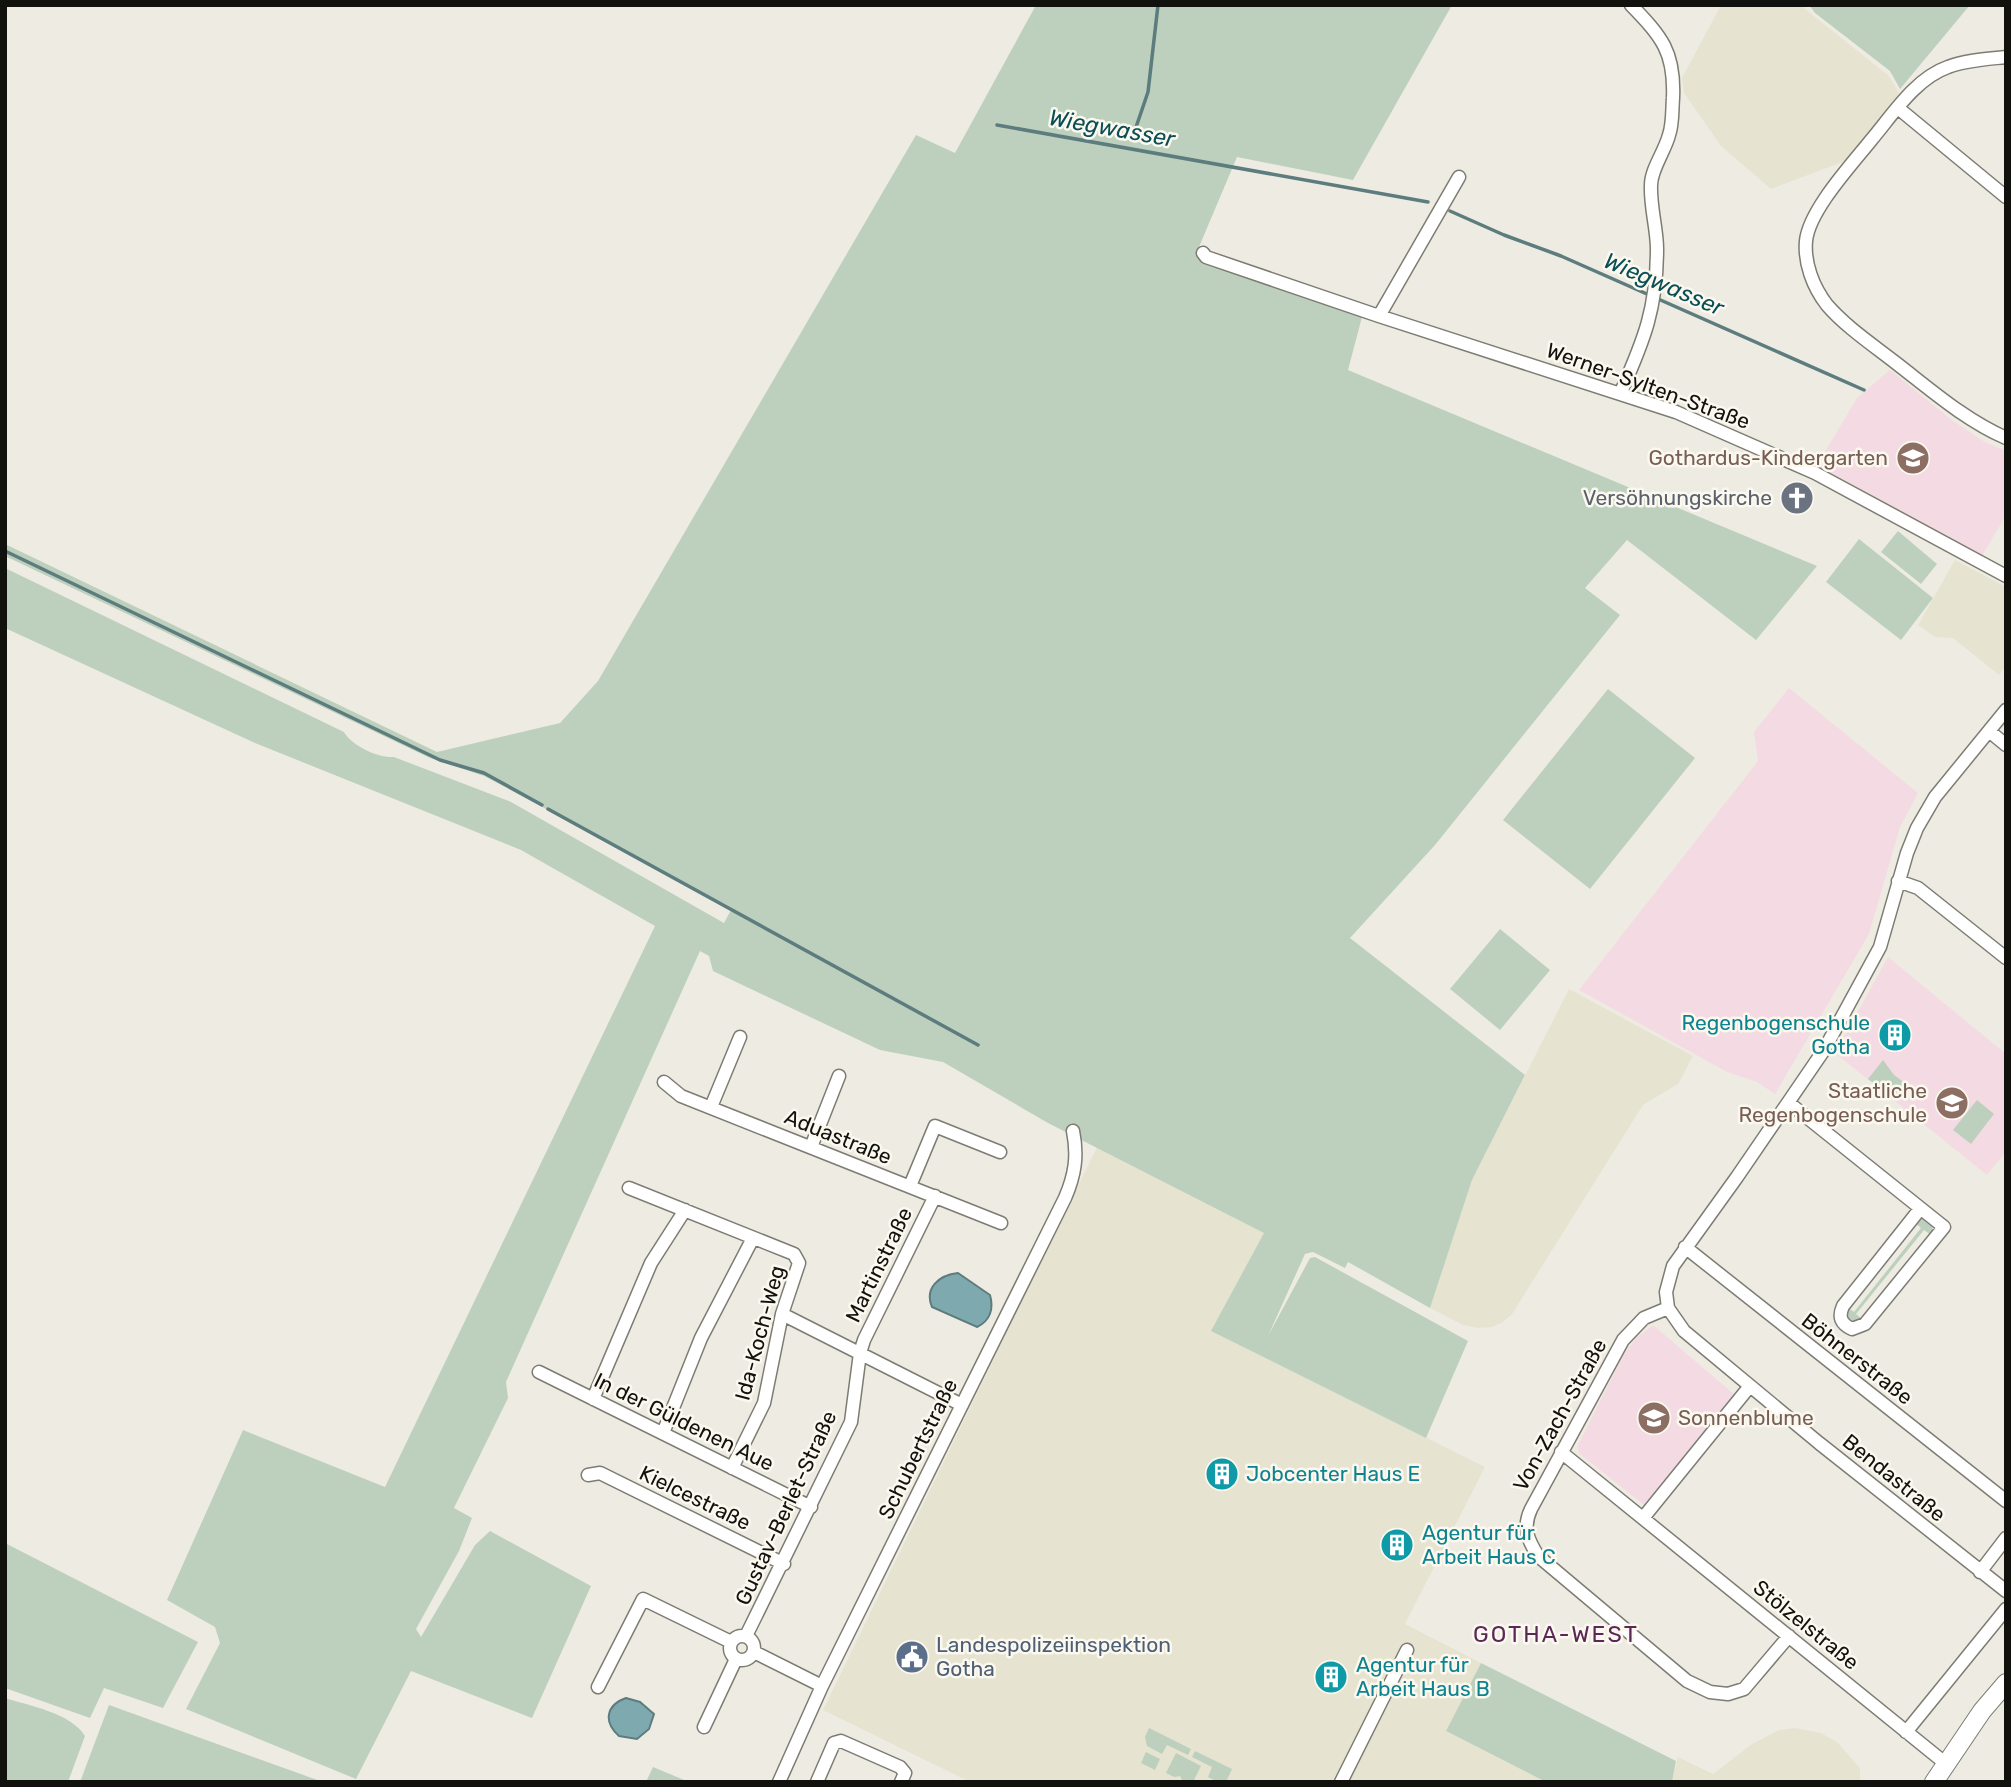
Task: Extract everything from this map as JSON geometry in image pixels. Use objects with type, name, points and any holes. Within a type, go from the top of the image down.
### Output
[{"type":"main road","points":[[1934,1782],[1982,1711],[2006,1683]]},
{"type":"street","points":[[1621,393],[1645,338],[1654,301],[1657,246],[1650,182],[1670,134],[1674,75],[1669,56],[1657,32],[1631,5]]},
{"type":"street","points":[[2006,57],[1948,67],[1927,78],[1898,108],[1828,194],[1806,238],[1808,269],[1827,304],[1862,336],[1965,415],[2006,438]]},
{"type":"street","points":[[1898,108],[2006,197]]},
{"type":"street","points":[[1379,316],[1459,177]]},
{"type":"street","name":"Werner-Sylten-Straße","points":[[1203,253],[1206,257],[1379,316],[1676,412],[1815,473],[2006,576]]},
{"type":"street","points":[[1668,1308],[1668,1277],[1685,1247],[1824,1050],[1880,947],[1890,920],[1898,881],[1917,828],[1935,797],[2006,710]]},
{"type":"street","points":[[1989,731],[2006,745]]},
{"type":"street","points":[[1898,881],[1918,888],[2006,958]]},
{"type":"street","points":[[711,1107],[740,1037]]},
{"type":"street","points":[[811,1147],[839,1076]]},
{"type":"street","name":"Aduastraße","points":[[664,1082],[681,1096],[1001,1223]]},
{"type":"street","points":[[1789,1103],[1944,1227],[1865,1324],[1852,1329],[1846,1326],[1841,1320],[1840,1312],[1843,1306],[1920,1209]]},
{"type":"street","points":[[911,1186],[935,1126],[1000,1152]]},
{"type":"street","name":"Schubertstraße","points":[[779,1782],[822,1686],[1072,1181],[1077,1157],[1073,1131]]},
{"type":"street","name":"Ida-Koch-Weg","points":[[629,1188],[794,1254],[799,1263],[782,1314],[764,1403],[732,1468]]},
{"type":"street","name":"Martinstraße","points":[[860,1353],[936,1196]]},
{"type":"street","points":[[593,1399],[651,1263],[685,1210]]},
{"type":"street","points":[[663,1433],[701,1338],[723,1291],[753,1238]]},
{"type":"street","name":"Böhnerstraße","points":[[1685,1247],[2006,1501]]},
{"type":"street","name":"Bendastraße","points":[[1668,1308],[1684,1331],[2006,1591]]},
{"type":"street","name":"Von-Zach-Straße","points":[[1668,1308],[1644,1318],[1623,1340],[1528,1516],[1528,1540],[1538,1556],[1687,1681],[1710,1692],[1728,1694],[1744,1689],[1789,1636]]},
{"type":"street","points":[[782,1314],[962,1405]]},
{"type":"street","name":"Gustav-Berlet-Straße","points":[[746,1636],[784,1564],[851,1422],[860,1353]]},
{"type":"street","name":"In der Güldenen Aue","points":[[539,1372],[811,1507]]},
{"type":"street","points":[[1643,1518],[1750,1386]]},
{"type":"street","name":"Stölzelstraße","points":[[1561,1452],[1945,1763]]},
{"type":"street","name":"Kielcestraße","points":[[588,1475],[600,1473],[784,1564]]},
{"type":"street","points":[[1980,1572],[2006,1538]]},
{"type":"street","points":[[598,1687],[643,1599],[731,1642]]},
{"type":"street","points":[[1906,1732],[2006,1609]]},
{"type":"street","points":[[738,1636],[746,1636],[754,1644],[754,1652],[745,1660],[736,1659],[731,1653],[731,1642],[738,1636]]},
{"type":"street","points":[[1341,1782],[1407,1650]]},
{"type":"street","points":[[754,1652],[822,1686]]},
{"type":"street","points":[[704,1727],[736,1659]]},
{"type":"street","points":[[817,1782],[834,1743],[841,1741],[900,1767],[905,1773],[901,1782]]},
{"type":"shaded area","points":[[1721,5],[1800,5],[1889,76],[1900,95],[1848,160],[1771,189],[1721,146],[1684,93],[1682,78]]},
{"type":"shaded area","name":"Gothardus-Kindergarten","points":[[1890,370],[1953,421],[1985,442],[2006,451],[2006,515],[1982,556],[1817,465],[1857,398]]},
{"type":"shaded area","points":[[1955,560],[2006,587],[2006,666],[1999,675],[1953,638],[1935,637],[1918,625]]},
{"type":"shaded area","points":[[1789,688],[1918,793],[1900,827],[1869,934],[1775,1094],[1757,1082],[1727,1072],[1579,990],[1758,761],[1754,732]]},
{"type":"shaded area","name":"Staatliche Regenbogenschule","points":[[1888,957],[2006,1054],[2006,1152],[1987,1175],[1835,1053]]},
{"type":"shaded area","points":[[1569,989],[1693,1056],[1678,1084],[1643,1105],[1512,1314],[1492,1327],[1463,1325],[1430,1308],[1472,1180]]},
{"type":"shaded area","points":[[1097,1147],[1265,1233],[1212,1331],[1485,1467],[1405,1624],[1481,1663],[1446,1731],[1546,1782],[970,1782],[823,1710]]},
{"type":"shaded area","name":"Sonnenblume","points":[[1653,1325],[1736,1396],[1644,1505],[1580,1454],[1577,1447],[1624,1354],[1636,1338]]},
{"type":"shaded area","points":[[1795,1728],[1821,1733],[1837,1742],[1860,1768],[1860,1782],[1672,1782],[1678,1757],[1713,1774],[1752,1744],[1779,1730]]},
{"type":"green space","points":[[1036,5],[1452,5],[1353,180],[1237,157],[1199,247],[1199,259],[1362,317],[1348,370],[1817,566],[1756,640],[1627,540],[1585,588],[1620,615],[1435,845],[1350,938],[1525,1075],[1472,1180],[1430,1308],[1348,1262],[1345,1268],[1313,1252],[1305,1254],[1268,1336],[1310,1258],[1315,1257],[1468,1341],[1426,1438],[1211,1331],[1264,1233],[1048,1123],[943,1062],[880,1050],[713,971],[709,956],[700,951],[506,1382],[508,1398],[454,1508],[472,1518],[459,1551],[416,1629],[421,1637],[475,1545],[490,1531],[591,1586],[532,1718],[411,1671],[356,1779],[186,1709],[220,1643],[215,1627],[167,1600],[243,1430],[385,1487],[655,926],[521,850],[255,743],[5,628],[5,568],[344,732],[366,750],[394,757],[511,802],[724,923],[732,908],[484,776],[430,758],[5,556],[5,544],[437,752],[560,723],[598,681],[916,135],[955,153]]},
{"type":"green space","points":[[1809,5],[1970,5],[1900,89],[1890,71],[1815,13]]},
{"type":"green space","points":[[1898,531],[1937,564],[1921,584],[1881,552]]},
{"type":"green space","points":[[1859,539],[1933,598],[1901,640],[1826,582]]},
{"type":"green space","points":[[1608,689],[1695,758],[1590,889],[1503,820]]},
{"type":"green space","points":[[1500,929],[1550,970],[1500,1030],[1450,989]]},
{"type":"green space","points":[[1883,1060],[1894,1075],[1905,1083],[1893,1098],[1868,1079]]},
{"type":"green space","points":[[1977,1100],[1994,1114],[1971,1144],[1953,1130]]},
{"type":"green space","points":[[1925,1219],[1933,1226],[1931,1235],[1924,1230],[1856,1314],[1863,1320],[1854,1323],[1846,1317],[1847,1307],[1854,1312],[1921,1228],[1914,1222]]},
{"type":"green space","points":[[5,1543],[198,1642],[163,1708],[104,1688],[90,1718],[5,1688]]},
{"type":"green space","points":[[1481,1663],[1676,1761],[1672,1782],[1546,1782],[1446,1731]]},
{"type":"green space","points":[[5,1698],[60,1716],[79,1728],[85,1736],[68,1782],[5,1782]]},
{"type":"green space","points":[[109,1705],[323,1782],[80,1782]]},
{"type":"green space","points":[[1149,1728],[1191,1749],[1188,1755],[1167,1745],[1162,1754],[1147,1746],[1145,1737]]},
{"type":"green space","points":[[1195,1751],[1232,1769],[1226,1782],[1218,1782],[1208,1777],[1212,1767],[1192,1757]]},
{"type":"green space","points":[[1146,1752],[1160,1759],[1155,1770],[1141,1763]]},
{"type":"green space","points":[[1176,1753],[1201,1766],[1193,1782],[1183,1782],[1180,1776],[1174,1777],[1166,1773]]},
{"type":"green space","points":[[653,1767],[689,1782],[646,1782]]},
{"type":"water","points":[[958,1273],[990,1295],[990,1314],[977,1327],[932,1307],[930,1294],[935,1284],[945,1276]]},
{"type":"water","points":[[626,1698],[640,1702],[654,1714],[649,1729],[637,1739],[619,1736],[609,1720],[614,1705]]},
{"type":"waterway","points":[[1133,136],[1148,92],[1158,5]]},
{"type":"waterway","name":"Wiegwasser","points":[[997,125],[1428,202]]},
{"type":"waterway","name":"Wiegwasser","points":[[1450,211],[1561,256],[1864,390]]},
{"type":"waterway","points":[[5,551],[440,760],[484,773],[542,805]]},
{"type":"waterway","points":[[548,809],[978,1045]]},
{"type":"place","name":"Gothardus-Kindergarten","points":[[1913,458]]},
{"type":"place","name":"Versöhnungskirche","points":[[1797,498]]},
{"type":"place","name":"Regenbogenschule Gotha","points":[[1895,1035]]},
{"type":"place","name":"Staatliche Regenbogenschule","points":[[1952,1103]]},
{"type":"place","name":"Sonnenblume","points":[[1654,1418]]},
{"type":"place","name":"Jobcenter Haus E","points":[[1222,1474]]},
{"type":"place","name":"Agentur für Arbeit Haus C","points":[[1397,1545]]},
{"type":"place","name":"Landespolizeiinspektion Gotha","points":[[912,1657]]},
{"type":"place","name":"Agentur für Arbeit Haus B","points":[[1331,1677]]},
{"type":"district","name":"GOTHA-WEST","points":[[1556,1634]]}]
